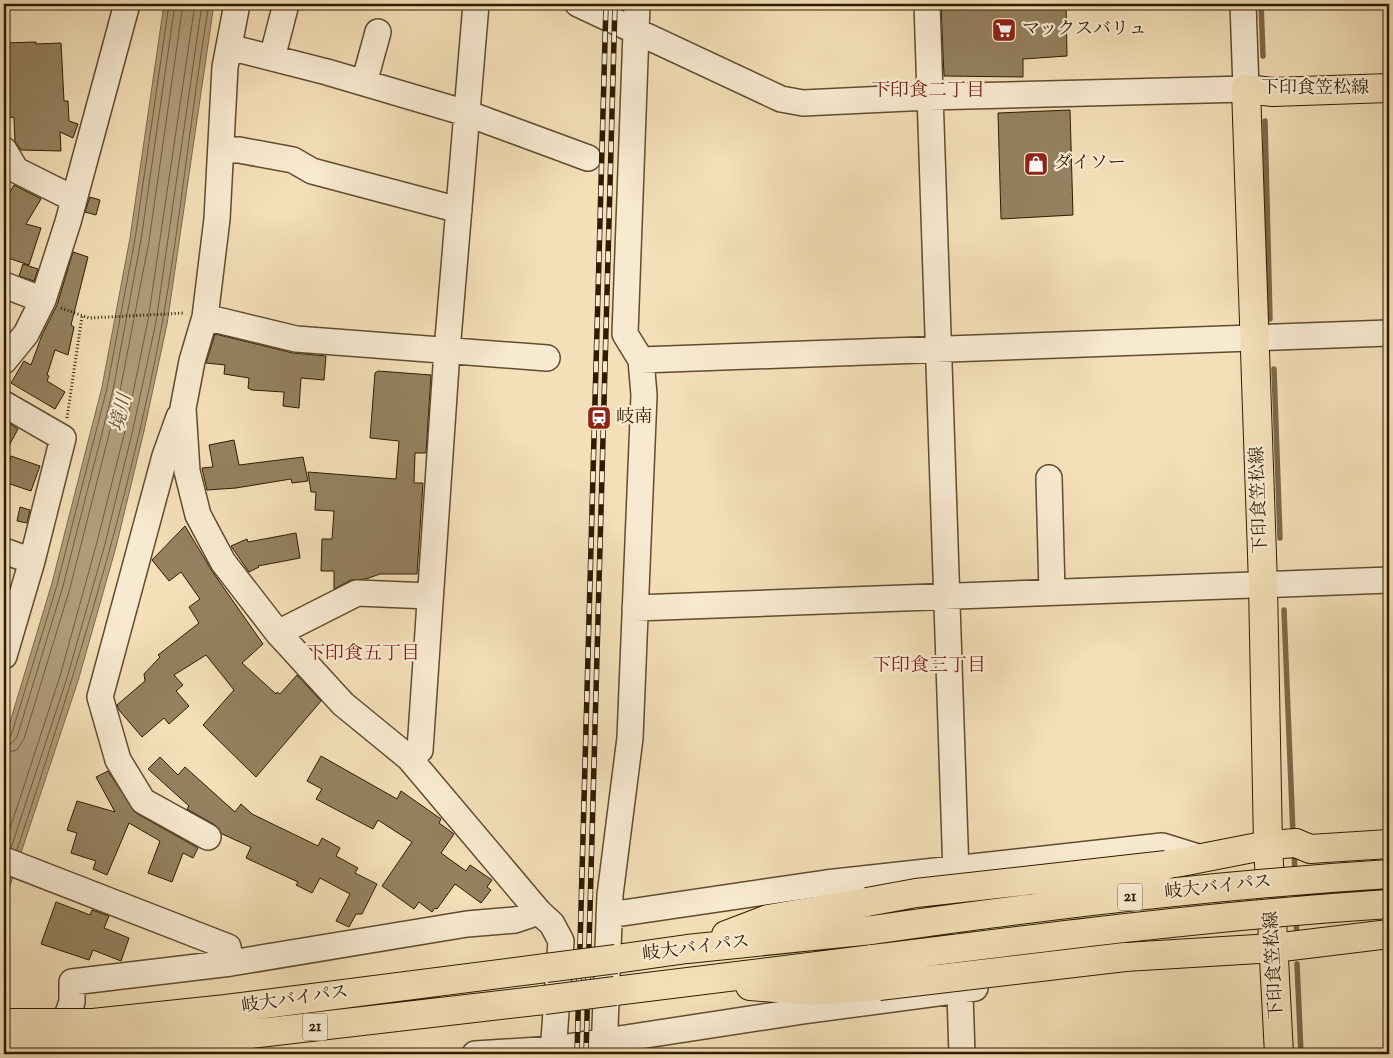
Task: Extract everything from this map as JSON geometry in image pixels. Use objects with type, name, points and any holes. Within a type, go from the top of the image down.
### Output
[{"type":"main road","name":"下印食笠松線","points":[[1279,1054],[1268,845],[1263,584],[1246,89],[1274,92],[1389,88]]},
{"type":"main road","name":"21","points":[[687,949],[768,919],[916,893],[1166,865],[1268,845],[1296,843],[1310,849],[1389,844]]},
{"type":"main road","name":"岐大バイパス","points":[[4,1050],[226,1009],[687,949],[872,930],[1048,905],[1304,879],[1389,874]]},
{"type":"main road","name":"岐大バイパス","points":[[4,1023],[89,1035],[224,1037],[695,982],[1081,933],[1306,910],[1389,904]]},
{"type":"main road","name":"21","points":[[695,982],[812,991],[878,986],[1125,957],[1274,948],[1383,937]]},
{"type":"street","points":[[4,361],[26,334],[43,300],[74,197],[127,4]]},
{"type":"street","points":[[208,838],[144,800],[118,760],[100,697],[165,456],[183,408],[198,315],[217,219],[225,67],[237,4]]},
{"type":"street","points":[[272,58],[286,4]]},
{"type":"street","points":[[409,758],[420,750],[448,351],[476,4]]},
{"type":"street","points":[[604,1048],[609,915],[630,738],[644,394],[641,360],[625,334],[637,4]]},
{"type":"street","points":[[927,4],[945,596],[962,1054]]},
{"type":"street","points":[[586,6],[636,31],[788,100],[802,103],[929,97],[1246,89],[1243,4]]},
{"type":"street","points":[[364,83],[378,32]]},
{"type":"street","points":[[229,47],[364,83],[466,113],[588,158]]},
{"type":"street","points":[[4,150],[16,170],[66,195],[74,197]]},
{"type":"street","points":[[222,150],[239,150],[293,160],[312,171],[459,210]]},
{"type":"street","points":[[4,285],[43,300]]},
{"type":"street","points":[[198,315],[296,339],[547,358]]},
{"type":"street","points":[[641,360],[1389,333]]},
{"type":"street","points":[[4,404],[63,438],[32,561],[4,656]]},
{"type":"street","points":[[183,408],[187,471],[198,515],[223,562],[278,633],[343,704],[409,758],[539,912],[552,924],[561,941],[554,1051]]},
{"type":"street","points":[[1049,478],[1052,592]]},
{"type":"street","points":[[4,550],[32,561]]},
{"type":"street","points":[[635,608],[1389,580]]},
{"type":"street","points":[[278,633],[357,593],[430,596]]},
{"type":"street","points":[[1296,843],[1308,836],[1389,830]]},
{"type":"street","points":[[609,915],[826,883],[1162,846],[1201,858]]},
{"type":"street","points":[[13,863],[228,947],[231,962]]},
{"type":"street","points":[[53,1054],[72,1002],[72,982],[231,962],[467,924],[515,920],[539,912]]},
{"type":"street","points":[[475,1054],[604,1048],[959,990],[1174,960],[1181,954]]},
{"type":"path","points":[[43,300],[89,318],[198,315]]},
{"type":"path","points":[[63,438],[74,383],[82,316]]},
{"type":"water","name":"境川","points":[[164,4],[214,4],[167,324],[116,547],[78,681],[4,904],[4,742],[52,583],[102,387],[130,238]]},
{"type":"building","name":"マックスバリュ","points":[[941,4],[1066,4],[1067,56],[1023,59],[1023,77],[944,76]]},
{"type":"building","points":[[36,42],[36,44],[61,43],[64,101],[68,101],[69,121],[78,124],[73,138],[60,132],[61,151],[21,150],[15,142],[14,117],[4,118],[4,43]]},
{"type":"building","name":"ダイソー","points":[[1070,110],[1073,215],[1001,219],[998,113]]},
{"type":"building","points":[[14,185],[41,199],[26,224],[41,228],[29,265],[8,258],[10,251],[4,249],[4,202]]},
{"type":"building","points":[[90,197],[100,200],[96,215],[85,212]]},
{"type":"building","points":[[73,252],[88,257],[71,325],[74,327],[68,355],[55,350],[47,375],[49,376],[47,381],[65,392],[55,409],[11,383],[24,361],[31,365],[42,335],[57,305]]},
{"type":"building","points":[[23,264],[38,269],[34,281],[19,276]]},
{"type":"building","points":[[215,334],[293,353],[326,356],[324,380],[301,378],[299,408],[283,406],[284,392],[252,390],[248,388],[249,378],[224,374],[225,365],[206,363]]},
{"type":"building","points":[[378,371],[431,375],[426,453],[415,453],[414,483],[423,483],[417,574],[380,574],[366,579],[351,580],[334,589],[334,571],[321,571],[322,539],[332,539],[334,511],[315,510],[316,492],[311,492],[308,472],[396,479],[399,441],[370,438],[375,373]]},
{"type":"building","points":[[4,420],[18,429],[4,455]]},
{"type":"building","points":[[234,440],[239,465],[303,457],[308,481],[292,483],[291,479],[236,488],[207,490],[202,468],[213,467],[209,445]]},
{"type":"building","points":[[11,456],[40,466],[31,491],[4,482]]},
{"type":"building","points":[[20,507],[30,510],[27,523],[17,521]]},
{"type":"building","points":[[185,526],[212,571],[263,644],[242,663],[276,694],[277,692],[280,694],[297,675],[321,701],[256,777],[203,725],[234,690],[206,655],[174,675],[183,685],[176,691],[189,706],[169,724],[164,718],[142,737],[119,710],[117,705],[145,681],[144,674],[160,657],[158,655],[199,623],[189,607],[200,599],[181,572],[169,581],[152,560]]},
{"type":"building","points":[[296,533],[300,558],[258,566],[249,572],[231,546],[247,539],[248,542]]},
{"type":"building","points":[[321,756],[397,799],[401,791],[441,819],[439,823],[454,834],[441,853],[466,871],[470,865],[492,880],[487,887],[491,890],[481,903],[455,884],[437,909],[435,908],[432,912],[419,902],[414,909],[382,886],[412,842],[378,820],[373,829],[316,799],[322,789],[307,781]]},
{"type":"building","points":[[160,757],[178,775],[185,767],[235,812],[241,804],[252,814],[318,846],[322,838],[340,848],[336,856],[358,868],[355,873],[377,884],[362,914],[356,914],[349,927],[336,921],[350,894],[320,878],[312,893],[296,885],[298,882],[246,858],[251,847],[222,834],[215,825],[187,809],[189,806],[148,769]]},
{"type":"building","points":[[108,771],[136,813],[198,848],[193,858],[183,853],[172,882],[148,873],[160,841],[129,823],[107,875],[93,869],[96,861],[71,853],[77,833],[67,830],[77,801],[115,812],[96,777]]},
{"type":"building","points":[[56,902],[90,915],[92,910],[109,916],[104,928],[129,938],[121,961],[93,950],[89,960],[41,944]]},
{"type":"waterway","points":[[1261,4],[1263,56]]},
{"type":"waterway","points":[[1265,121],[1270,319]]},
{"type":"waterway","points":[[1274,369],[1280,538]]},
{"type":"waterway","points":[[1284,610],[1293,835]]},
{"type":"waterway","points":[[1294,850],[1295,873]]},
{"type":"waterway","points":[[1296,918],[1297,938]]},
{"type":"waterway","points":[[1297,964],[1301,1054]]},
{"type":"railway","points":[[577,1054],[606,4]]},
{"type":"railway","points":[[586,1054],[615,4]]},
{"type":"place","name":"マックスバリュ","points":[[1004,30]]},
{"type":"place","name":"ダイソー","points":[[1036,164]]},
{"type":"place","name":"岐南","points":[[599,418]]},
{"type":"district","name":"下印食二丁目","points":[[928,91]]},
{"type":"district","name":"下印食五丁目","points":[[363,654]]},
{"type":"district","name":"下印食三丁目","points":[[929,666]]}]
